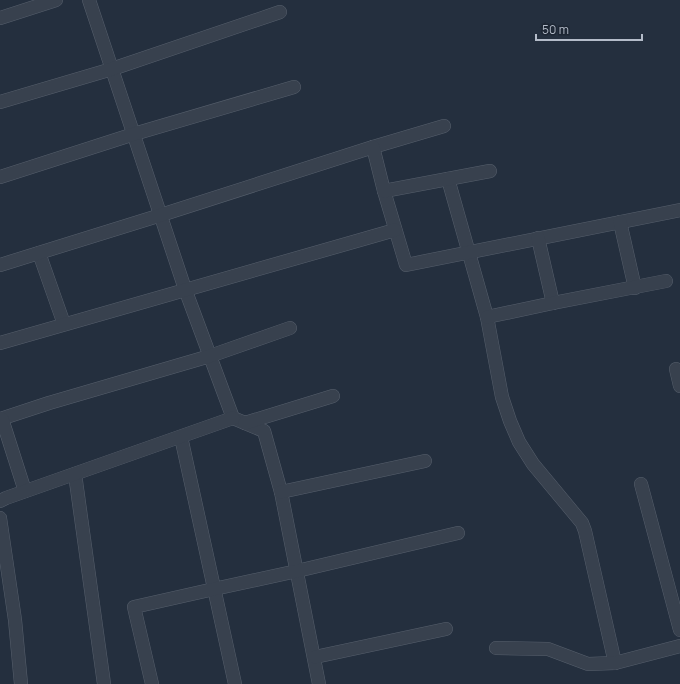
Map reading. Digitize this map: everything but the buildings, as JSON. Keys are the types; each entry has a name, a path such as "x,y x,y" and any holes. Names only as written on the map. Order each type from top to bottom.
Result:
{"street":[{"path":"0,18 56,0"},
{"path":"89,0 185,289 210,356 239,421 264,431 281,492 320,684"},
{"path":"0,102 112,69 280,12"},
{"path":"0,177 134,134 294,87"},
{"path":"0,265 444,126"},
{"path":"373,147 384,191 406,265 680,210"},
{"path":"384,191 490,171"},
{"path":"448,179 487,317 502,397 510,421 533,464 582,523 615,663"},
{"path":"620,222 634,288"},
{"path":"0,343 395,230"},
{"path":"538,238 553,303"},
{"path":"39,253 64,324"},
{"path":"487,317 666,282"},
{"path":"25,491 1,419 56,401 210,356 290,328"},
{"path":"676,369 680,386"},
{"path":"0,501 181,437 333,396"},
{"path":"181,437 235,684"},
{"path":"281,492 425,461"},
{"path":"75,474 104,684"},
{"path":"641,484 680,630"},
{"path":"0,518 15,620 21,684"},
{"path":"152,684 134,607 458,533"},
{"path":"315,657 446,629"},
{"path":"496,648 548,649 588,664 615,663 680,646"}]}
